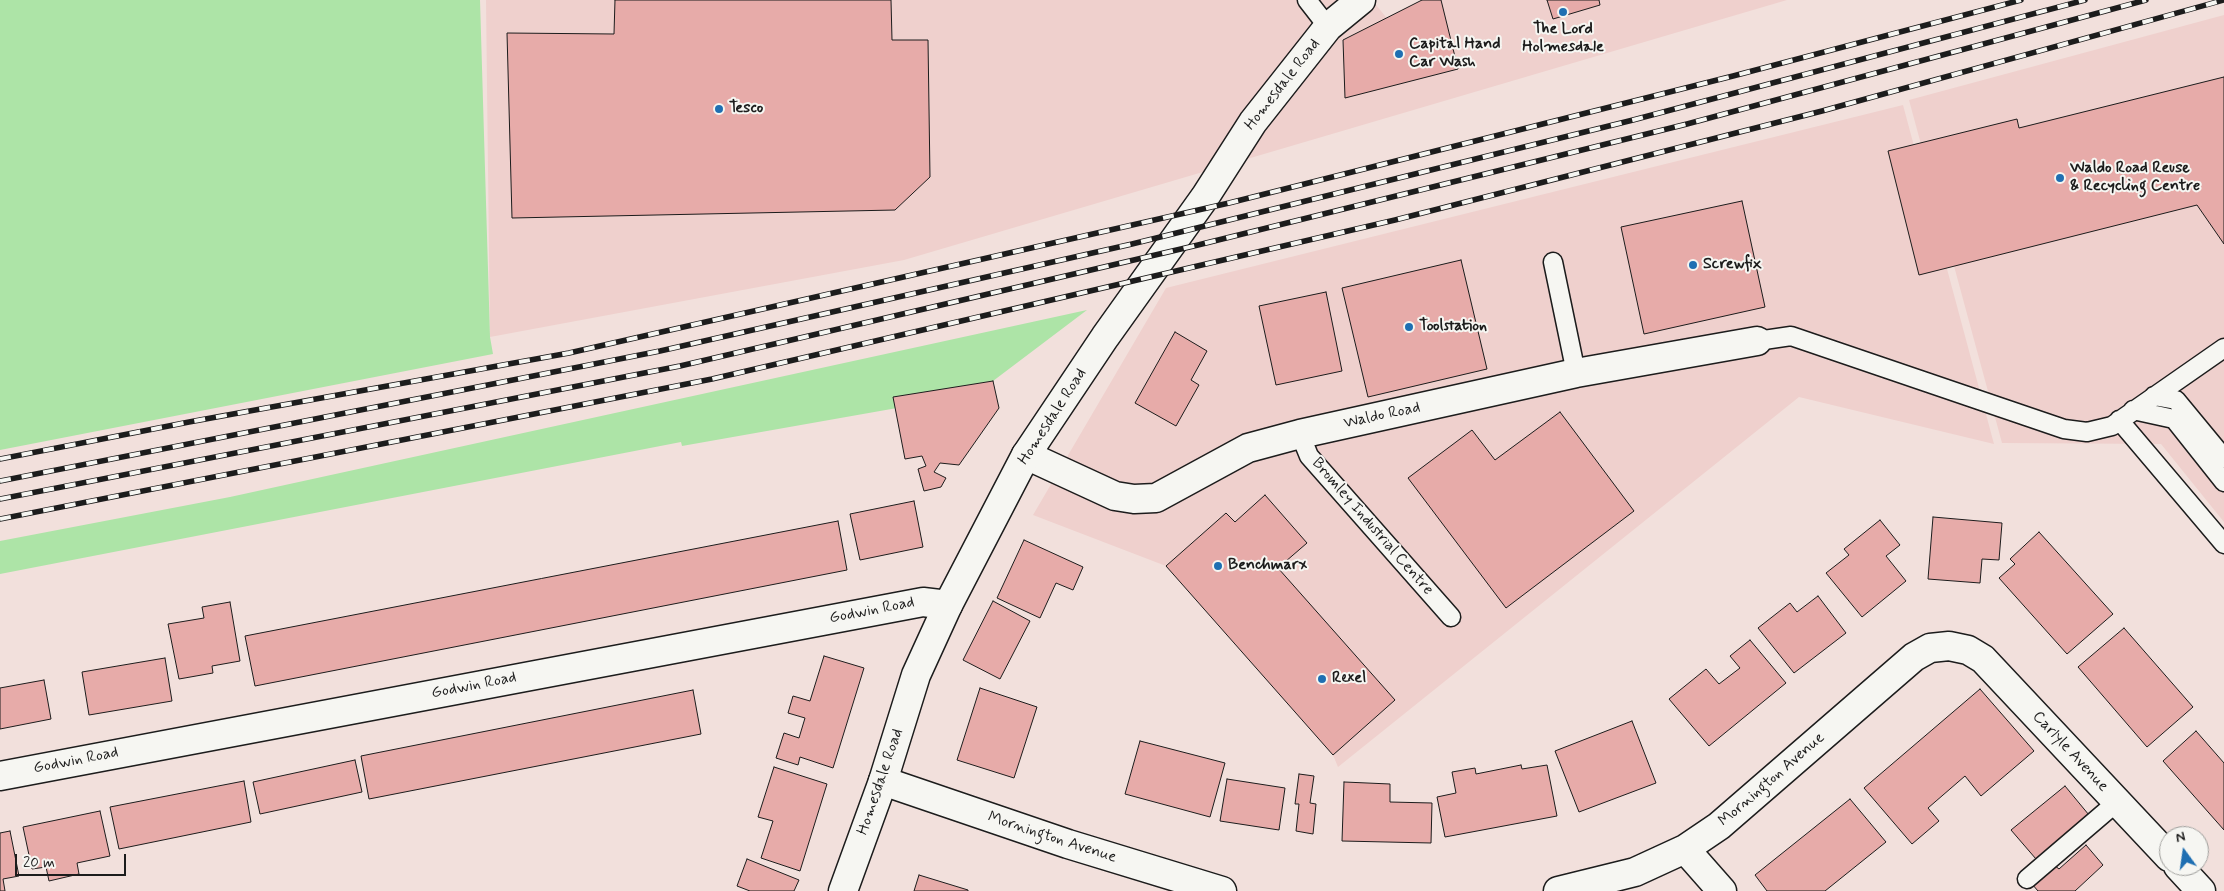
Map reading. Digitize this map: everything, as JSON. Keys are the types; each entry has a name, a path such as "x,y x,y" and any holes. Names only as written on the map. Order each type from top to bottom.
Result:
{"street":[{"name":"Homesdale Road","path":"843,891 883,780 916,675 948,605 1026,455 1105,337 1205,197 1253,122 1328,27 1361,0"},
{"name":"Waldo Road","path":"1026,455 1115,496 1134,500 1156,498 1248,448 1300,434 1576,373 1757,341"},
{"name":"Godwin Road","path":"0,776 923,602 948,605"},
{"name":"Mornington Avenue","path":"1558,891 1635,872 1685,849 1718,826 1914,657 1930,648 1949,646 1968,650"},
{"name":"Carlyle Avenue","path":"1968,650 1983,659 2159,846"},
{"name":"Mornington Avenue","path":"883,780 1068,844 1222,891"},
{"path":"1685,849 1722,891"},
{"path":"2187,876 2201,891"}],"lane":[{"path":"1307,0 1328,27"},
{"path":"1552,262 1576,373"},
{"path":"1757,341 1791,336 2064,429 2087,432 2112,426 2224,348"},
{"path":"2154,396 2176,400 2224,458"},
{"path":"2126,415 2174,419 2224,482"},
{"path":"2126,415 2224,544"},
{"name":"Bromley Industrial Centre","path":"1300,434 1309,456 1451,617"},
{"path":"2026,879 2117,802"}],"shaded area":[{"path":"486,0 1372,0 1394,27 1424,0 1787,0 904,260 490,337"},
{"path":"2224,15 2224,522 2161,444 2002,443 1909,100"},
{"path":"1903,105 1994,444 1799,397 1338,767 1333,755 1166,566 1033,515 1166,288"}],"green space":[{"path":"0,0 480,0 490,337 493,354 0,450"},
{"path":"1087,310 993,381 894,397 897,408 682,446 681,442 0,574 0,541 230,497"}],"building":[{"name":"Tesco","path":"615,0 891,0 892,40 928,40 930,177 895,210 512,218 507,33 614,34"},
{"name":"Capital Hand Car Wash","path":"1422,0 1441,0 1458,69 1345,98 1343,40"},
{"name":"The Lord Holmesdale","path":"1547,0 1599,0 1600,5 1553,19"},
{"name":"Waldo Road Reuse & Recycling Centre","path":"2224,77 2224,244 2197,205 1919,275 1888,151 2017,119 2019,128"},
{"path":"1742,201 1765,307 1644,334 1621,227"},
{"path":"1461,260 1487,369 1368,397 1342,288"},
{"path":"1326,292 1342,371 1276,385 1259,306"},
{"path":"1175,332 1207,351 1191,380 1199,385 1176,426 1135,403"},
{"path":"993,381 999,408 959,465 940,463 934,472 946,478 941,487 924,491 918,469 926,466 922,456 905,459 893,397"},
{"path":"1560,412 1634,511 1506,608 1408,478 1472,430 1495,460"},
{"path":"1265,495 1307,543 1278,568 1395,700 1333,755 1166,566 1226,513 1235,522"},
{"path":"914,501 923,547 860,560 850,514"},
{"path":"1933,517 2002,523 1999,560 1982,559 1980,583 1928,579"},
{"path":"1880,520 1900,545 1886,556 1906,581 1862,617 1826,573 1849,555 1844,549"},
{"path":"838,521 847,570 255,686 245,636"},
{"path":"2039,532 2113,614 2067,654 1999,578 2015,564 2010,559"},
{"path":"1024,540 1083,567 1073,590 1056,583 1040,618 997,598"},
{"path":"1818,596 1846,633 1794,673 1758,628 1790,603 1797,612"},
{"path":"993,601 1030,621 1000,679 963,660"},
{"path":"230,602 240,661 212,666 213,673 179,679 168,624 204,618 202,607"},
{"path":"2124,628 2193,707 2147,747 2078,667"},
{"path":"1750,640 1786,683 1709,746 1669,699 1706,669 1719,684 1740,668 1730,656"},
{"path":"824,656 864,668 833,768 800,757 798,765 776,758 784,733 799,738 805,718 788,713 793,696 810,701"},
{"path":"165,658 172,701 89,715 82,672"},
{"path":"44,680 51,719 0,729 0,688"},
{"path":"980,688 1037,707 1014,778 957,760"},
{"path":"1980,689 2034,751 1981,796 1965,776 1928,808 1939,821 1912,844 1864,788"},
{"path":"693,690 701,734 369,799 361,756"},
{"path":"1632,721 1656,783 1579,812 1555,751"},
{"path":"2196,731 2224,763 2224,830 2163,761"},
{"path":"1140,741 1225,763 1210,817 1125,794"},
{"path":"355,760 362,792 260,814 253,782"},
{"path":"1521,765 1522,769 1547,765 1557,816 1445,837 1437,797 1456,793 1452,772 1475,768 1476,774"},
{"path":"774,767 827,784 800,871 761,858 773,821 758,817"},
{"path":"1299,774 1314,776 1310,803 1316,804 1313,834 1296,831 1299,804 1295,804"},
{"path":"1227,779 1285,788 1279,830 1220,821"},
{"path":"244,781 251,822 119,849 110,807"},
{"path":"1344,782 1390,784 1390,802 1432,803 1431,843 1342,841"},
{"path":"2065,786 2089,815 2036,859 2011,830"},
{"path":"1850,799 1886,842 1825,891 1767,891 1755,875"},
{"path":"100,811 110,856 77,863 79,874 49,881 46,867 32,869 23,827"},
{"path":"10,831 19,876 3,879 5,891 0,891 0,833"},
{"path":"2086,845 2103,865 2075,891 2038,891 2032,884 2054,865 2059,869"},
{"path":"747,859 799,880 794,891 750,891 737,886"},
{"path":"919,875 968,890 968,891 914,891"}],"railway":[{"path":"0,459 189,422 569,353 1229,203 1733,76 2021,0"},
{"path":"0,481 660,351 1132,244 1633,120 2085,0"},
{"path":"0,499 680,366 1198,245 1687,124 2146,0"},
{"path":"0,519 712,379 1395,220 1822,111 2224,0"}],"place":[{"name":"The Lord Holmesdale","path":"1563,12"},
{"name":"Capital Hand Car Wash","path":"1399,54"},
{"name":"Tesco","path":"719,109"},
{"name":"Waldo Road Reuse & Recycling Centre","path":"2060,178"},
{"name":"Screwfix","path":"1693,265"},
{"name":"Toolstation","path":"1409,327"},
{"name":"Benchmarx","path":"1218,566"},
{"name":"Rexel","path":"1322,679"}]}
